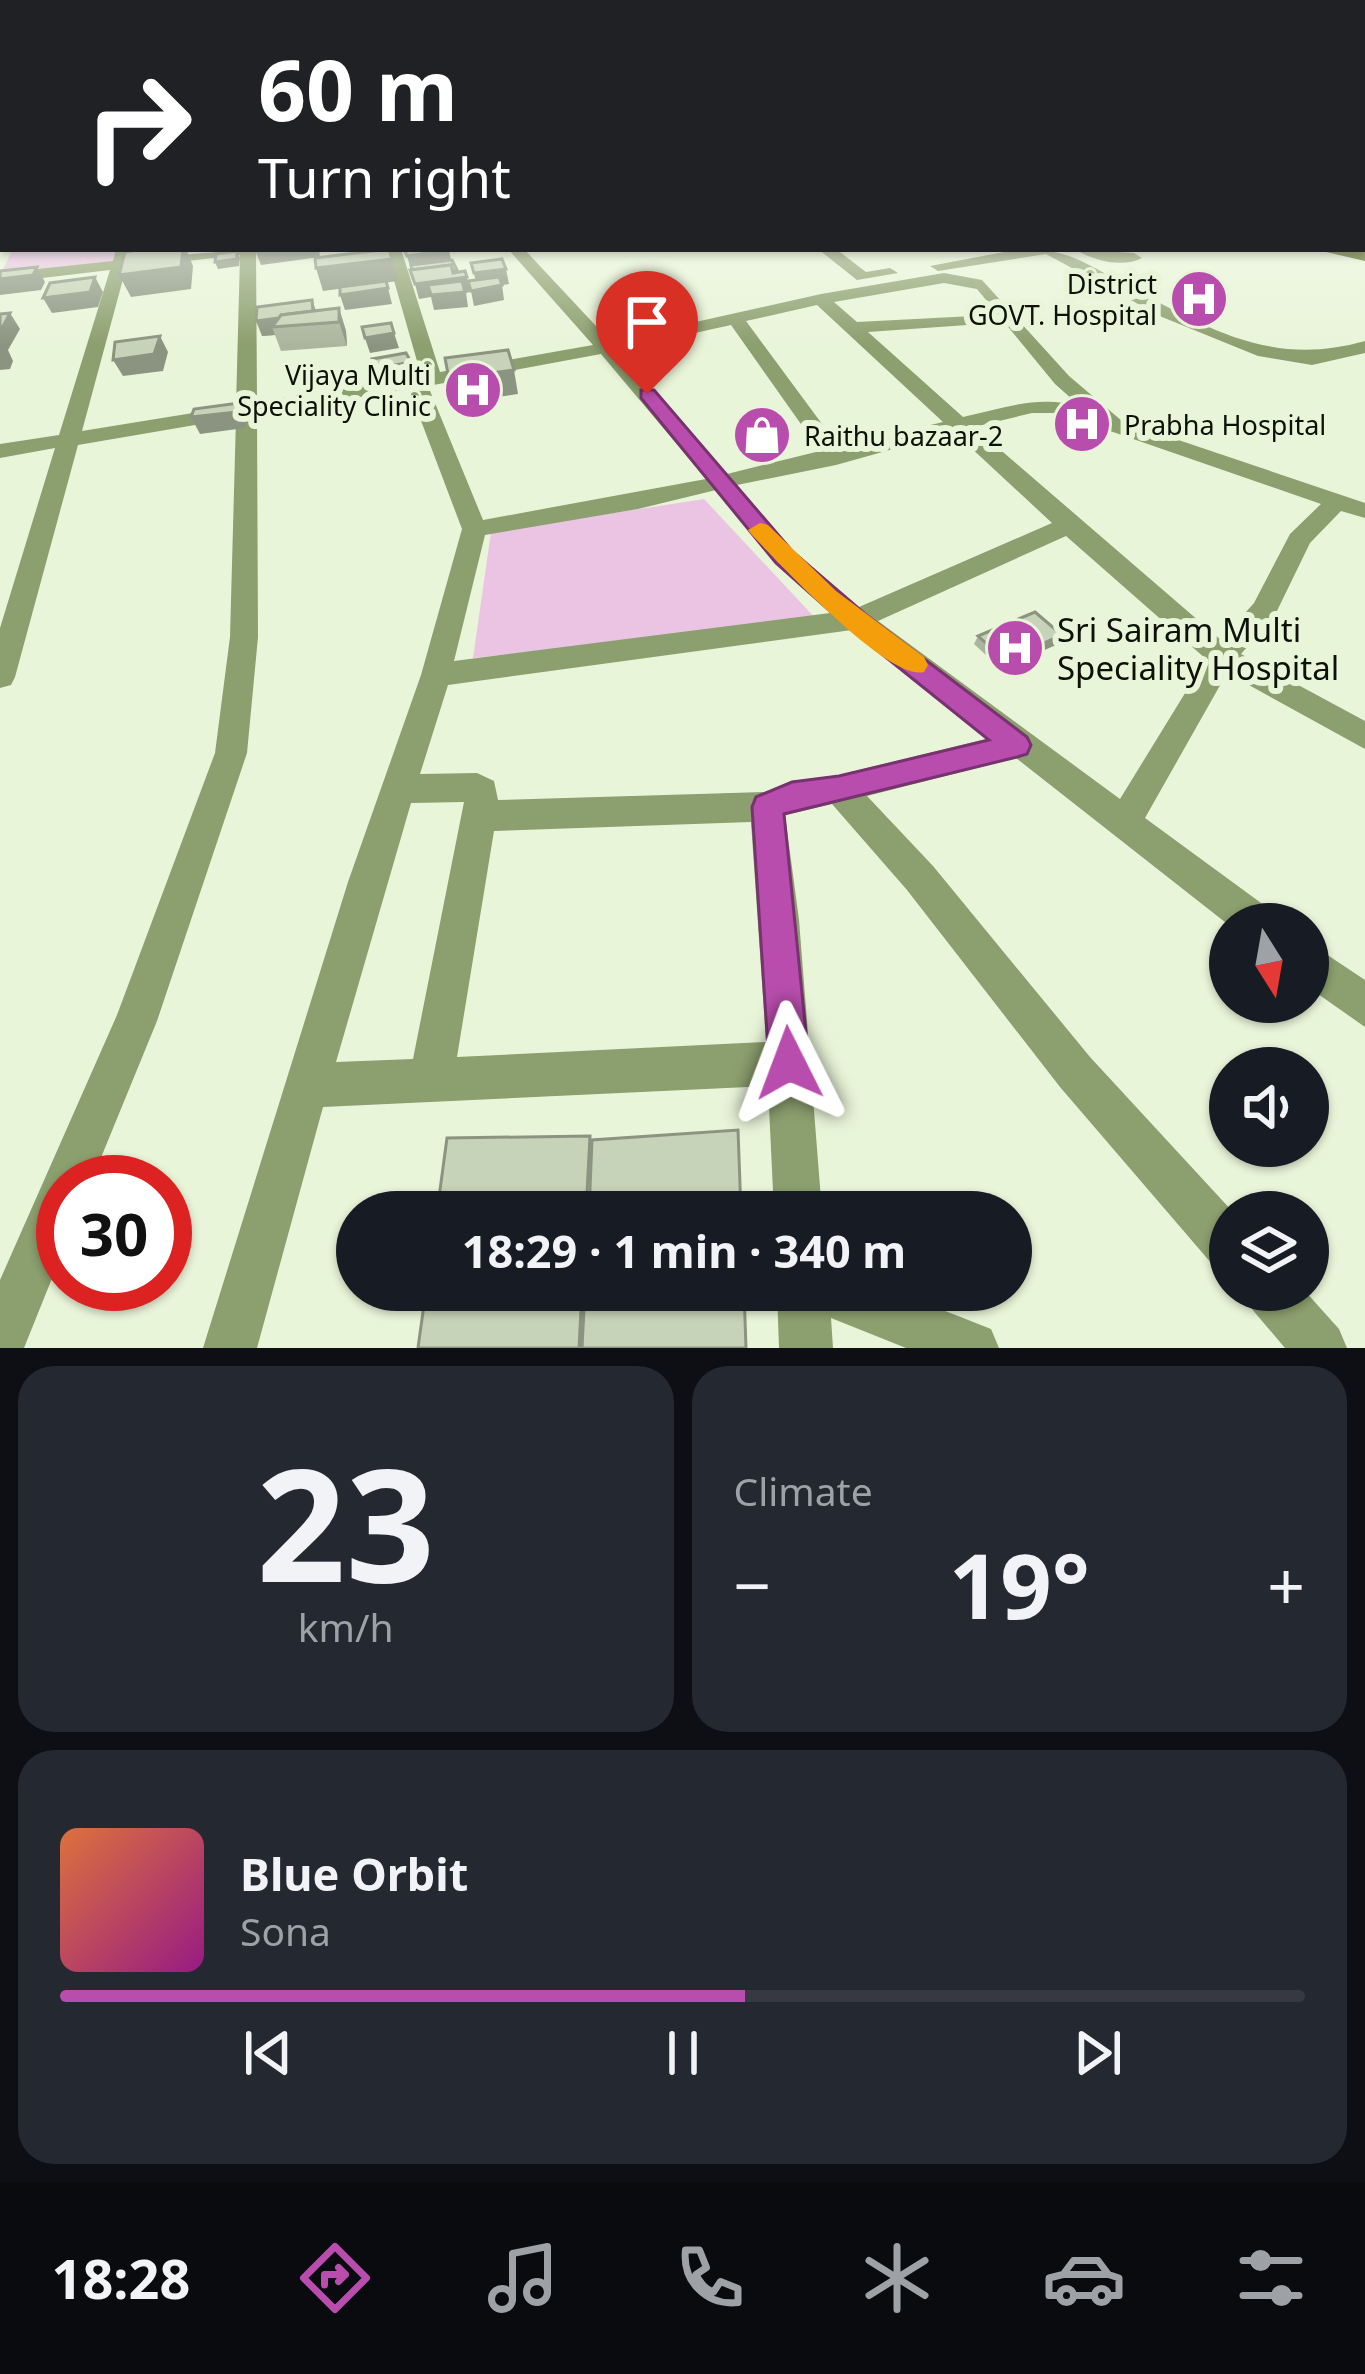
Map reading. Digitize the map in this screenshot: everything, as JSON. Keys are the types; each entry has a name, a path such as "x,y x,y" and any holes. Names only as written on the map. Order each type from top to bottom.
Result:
{"street":[{"path":"17,260 171,252"},
{"path":"79,1155 136,1021 232,753 244,637 248,252"},
{"path":"230,1348 306,1086 436,675 474,530 423,377 393,252"},
{"path":"830,252 863,277 1029,252"},
{"path":"1055,252 1150,302 1264,351 1321,359 1365,346"},
{"path":"1091,252 1101,256 1146,254"},
{"path":"0,278 119,254"},
{"path":"0,676 71,438 119,254"},
{"path":"520,255 784,557 856,620 1017,745 1230,903"},
{"path":"0,451 604,348 821,299 944,278 982,285 1062,380 1115,427"},
{"path":"821,299 1222,657 1365,736"},
{"path":"854,328 967,320"},
{"path":"737,321 836,458"},
{"path":"474,530 720,484 836,458 958,422 1060,406 1365,512"},
{"path":"1124,823 1222,657 1265,608 1299,540 1336,502"},
{"path":"436,675 856,620 1069,525"},
{"path":"479,815 767,807 792,795 839,789 1017,745"},
{"path":"398,789 477,787 482,791 431,1080"},
{"path":"839,789 920,878 1076,1072 1209,1222"},
{"path":"767,807 797,1191"},
{"path":"1329,978 1365,1006"},
{"path":"306,1086 789,1063"},
{"path":"0,1340 36,1255"},
{"path":"804,1311 806,1348"},
{"path":"879,1311 972,1348"},
{"path":"1287,1311 1320,1348"}],"shaded area":[{"path":"12,252 195,252 0,275"},
{"path":"704,499 817,620 473,658 491,532"}],"building":[{"path":"125,252 183,252 181,267 119,275"},
{"path":"237,252 237,259 215,262 216,254"},
{"path":"390,252 392,259 316,268 315,258"},
{"path":"502,259 506,269 474,273 471,263"},
{"path":"452,260 457,270 451,265 412,270 411,265"},
{"path":"451,265 453,273 465,271 467,277 415,284 410,270"},
{"path":"37,267 33,275 0,279 0,271"},
{"path":"95,277 90,292 43,298 50,283"},
{"path":"499,277 502,285 471,291 468,281"},
{"path":"386,281 388,288 340,295 340,287"},
{"path":"462,281 465,292 431,295 428,285"},
{"path":"621,294 630,303 614,306 605,298"},
{"path":"312,300 313,311 256,321 257,307"},
{"path":"634,307 644,316 628,319 619,311"},
{"path":"339,308 339,322 272,327 281,315"},
{"path":"656,313 664,320 633,326 626,319"},
{"path":"391,323 394,333 365,338 362,327"},
{"path":"160,336 154,354 113,360 115,342"},
{"path":"508,350 514,370 449,379 445,358"},
{"path":"406,353 411,362 375,369 372,359"},
{"path":"239,403 237,412 191,417 194,409"},
{"path":"1035,612 1062,635 1005,660 978,636"},
{"path":"738,1130 740,1191 590,1191 592,1140"},
{"path":"590,1136 587,1191 440,1191 447,1138"},
{"path":"423,1311 581,1311 579,1348 418,1348"},
{"path":"584,1311 745,1311 746,1348 582,1348"}],"slow traffic":[{"path":"760,530 827,597 914,665"}],"place":[{"name":"District GOVT. Hospital","path":"1199,299"},
{"name":"Vijaya Multi Speciality Clinic","path":"473,390"},
{"name":"Prabha Hospital","path":"1082,424"},
{"name":"Raithu bazaar-2","path":"762,435"},
{"name":"Sri Sairam Multi Speciality Hospital","path":"1015,648"}],"route":[{"path":"647,394 784,557 827,597 1017,745 839,789 792,795 767,807 789,1063"}]}
